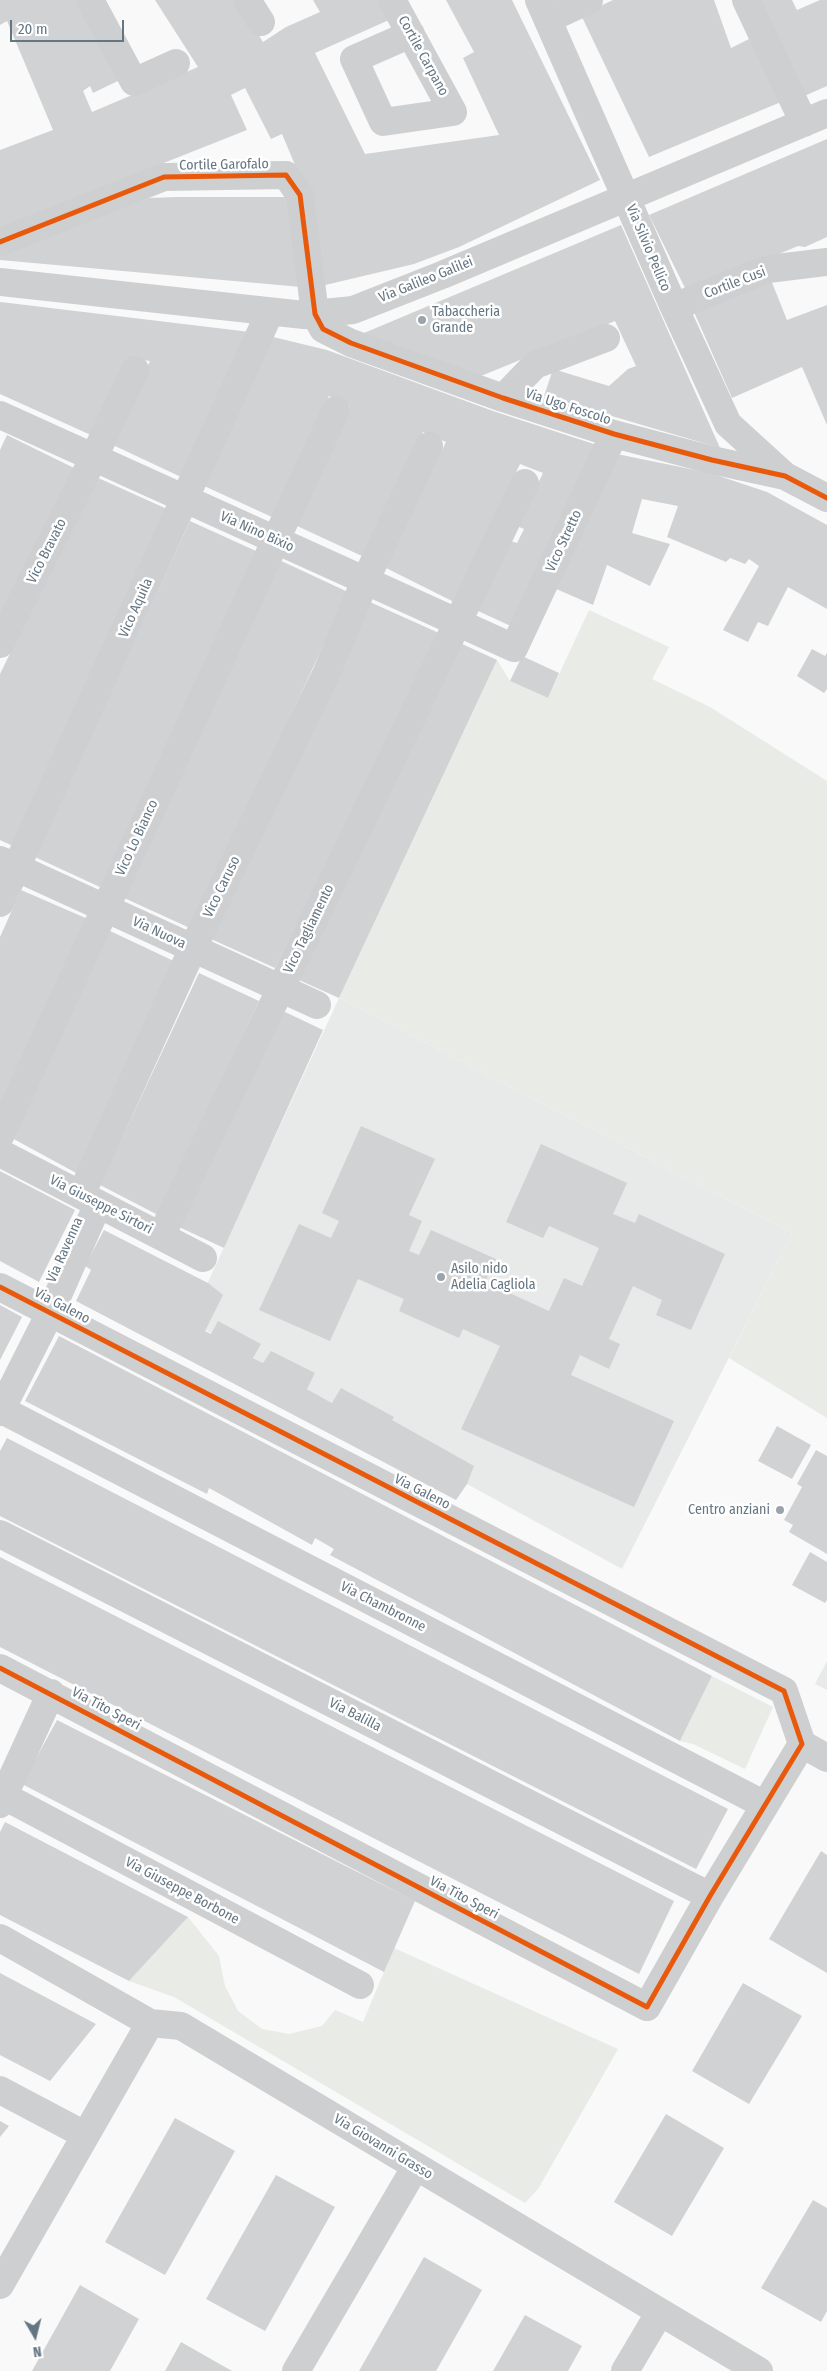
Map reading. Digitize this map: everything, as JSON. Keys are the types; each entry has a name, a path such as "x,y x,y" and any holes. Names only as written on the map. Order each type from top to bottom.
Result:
{"street":[{"path":"90,0 134,82 176,63"},
{"name":"Cortile Carpano","path":"392,0 411,34 453,112 383,122 354,59 411,34"},
{"path":"544,9 589,0"},
{"path":"746,0 816,118"},
{"name":"Via Silvio Pellico","path":"544,9 674,308 728,424 785,476"},
{"name":"Via Galileo Galilei","path":"0,282 270,312 315,314 353,310 442,275 626,196 816,118"},
{"name":"Cortile Garofalo","path":"0,242 164,177 286,175 300,195 315,314"},
{"name":"Cortile Cusi","path":"674,308 768,269 827,262"},
{"name":"Vico Aquila","path":"0,903 8,864 132,617 270,312"},
{"name":"Via Ugo Foscolo","path":"315,314 323,329 352,343 503,398 614,434 712,460 785,476 827,498"},
{"path":"503,398 535,365 606,338"},
{"name":"Vico Bravato","path":"0,644 94,458 135,370"},
{"name":"Vico Lo Bianco","path":"0,1136 336,410"},
{"name":"Via Nino Bixio","path":"1,417 514,648"},
{"name":"Vico Stretto","path":"514,648 614,434"},
{"name":"Vico Caruso","path":"89,1199 193,948 327,672 365,581 429,446"},
{"name":"Vico Tagliamento","path":"161,1236 526,483"},
{"name":"Via Nuova","path":"8,864 317,1005"},
{"name":"Via Giuseppe Sirtori","path":"0,1153 203,1258"},
{"name":"Via Ravenna","path":"0,1410 50,1313 89,1199"},
{"name":"Via Galeno","path":"0,1287 784,1691 802,1744"},
{"name":"Via Chambronne","path":"0,1410 765,1805"},
{"name":"Via Balilla","path":"0,1534 710,1896"},
{"name":"Via Tito Speri","path":"0,1668 51,1693 647,2007 710,1896 802,1744"},
{"path":"2,1800 51,1693"},
{"path":"802,1744 827,1758"},
{"name":"Via Giuseppe Borbone","path":"2,1800 360,1985"},
{"name":"Via Giovanni Grasso","path":"0,1938 150,2022 180,2026 759,2371"},
{"path":"0,2285 150,2022"},
{"path":"0,2090 85,2135"},
{"path":"296,2371 416,2166"},
{"path":"625,2371 660,2312"}],"shaded area":[{"path":"589,610 669,647 652,679 710,707 827,781 827,1418 729,1358 792,1233 339,998 497,660 510,681 548,698"},
{"path":"339,998 792,1233 622,1569 467,1484 190,1321"},
{"path":"827,1661 827,1690 815,1684"},
{"path":"712,1676 773,1707 745,1769 693,1744 680,1741"},
{"path":"188,1917 219,1956 225,1986 238,2011 262,2029 289,2034 322,2026 335,2010 363,2022 394,1948 618,2049 538,2189 525,2203 174,1997 129,1981"}],"building":[{"path":"0,0 79,0 122,79 93,93 90,86 83,91 92,112 198,67 155,0 237,0 263,42 286,27 320,12 313,0 379,0 389,20 315,53 365,154 499,135 463,58 474,52 446,0 512,0 600,180 459,247 414,264 321,286 306,191 282,134 271,139 245,88 231,95 247,130 146,170 0,234 0,150 53,130 7,21 0,25"},
{"path":"613,0 714,0 731,48 753,37 781,102 649,157 581,15"},
{"path":"757,0 792,0 797,10 820,0 827,0 827,86 802,97"},
{"path":"827,139 827,237 805,247 798,246 707,284 685,288 649,215"},
{"path":"291,197 301,287 0,260 0,251 149,198"},
{"path":"621,225 720,448 544,396 553,369 609,386 628,369 636,366 615,321 481,376 364,333"},
{"path":"771,280 787,320 827,305 827,425 802,367 732,398 694,312"},
{"path":"0,302 250,332 181,477 113,445 150,361 129,358 93,436 0,394"},
{"path":"269,336 327,350 493,411 603,447 515,628 476,610 510,541 517,543 524,529 517,526 543,473 520,464 454,602 386,568 446,442 423,432 364,557 295,525 350,406 329,396 272,517 202,485"},
{"path":"7,435 76,469 0,622 0,450"},
{"path":"612,453 710,473 767,492 827,525 827,609 788,587 768,626 758,622 748,642 723,630 759,566 749,559 745,564 730,558 726,562 667,537 678,506 642,499 632,533 670,544 650,586 607,565 593,605 554,588"},
{"path":"96,477 167,509 13,846 0,840 0,674"},
{"path":"190,521 256,551 102,888 35,857"},
{"path":"277,559 348,592 192,929 122,897"},
{"path":"370,602 441,634 275,968 211,939"},
{"path":"460,643 497,660 339,998 299,980"},
{"path":"812,649 825,656 827,653 827,689 824,693 797,676"},
{"path":"522,656 559,673 548,698 510,681"},
{"path":"21,890 88,919 0,1109 0,937"},
{"path":"108,930 178,963 78,1174 10,1137"},
{"path":"199,973 259,1001 158,1215 100,1185"},
{"path":"283,1011 323,1030 224,1248 179,1227"},
{"path":"361,1126 435,1159 409,1215 422,1221 409,1251 419,1255 431,1230 496,1259 485,1282 549,1311 564,1278 582,1286 599,1248 549,1226 543,1238 506,1222 541,1144 627,1183 613,1214 635,1223 639,1214 725,1254 691,1330 656,1315 662,1300 633,1286 609,1339 620,1344 609,1369 580,1355 571,1375 674,1421 634,1507 461,1429 500,1346 463,1329 459,1338 399,1311 404,1299 358,1279 330,1341 259,1310 299,1224 331,1238 339,1221 322,1213"},
{"path":"0,1171 75,1210 39,1282 0,1261"},
{"path":"104,1230 208,1283 223,1295 205,1331 211,1334 218,1321 261,1344 253,1358 263,1363 271,1351 315,1373 307,1389 332,1403 341,1388 394,1417 392,1420 474,1466 467,1484 456,1500 76,1301 91,1270 85,1266"},
{"path":"0,1305 22,1317 0,1360"},
{"path":"59,1336 712,1676 680,1741 330,1555 334,1549 315,1538 312,1545 209,1488 207,1494 25,1401"},
{"path":"777,1426 811,1445 792,1479 758,1461"},
{"path":"7,1438 728,1809 696,1869 0,1516 0,1451"},
{"path":"816,1450 827,1456 827,1554 789,1532 793,1525 784,1520 802,1487 797,1484"},
{"path":"810,1552 827,1562 827,1600 825,1603 792,1585"},
{"path":"0,1557 674,1901 639,1974 0,1647"},
{"path":"57,1720 415,1901 384,1972 22,1784"},
{"path":"5,1822 188,1917 129,1981 0,1915 0,1832"},
{"path":"821,1851 827,1855 827,1973 769,1939"},
{"path":"0,1973 96,2024 50,2081 0,2055"},
{"path":"743,1983 802,2016 749,2104 692,2071"},
{"path":"666,2114 724,2148 672,2236 614,2202"},
{"path":"175,2118 235,2151 165,2275 105,2242"},
{"path":"0,2121 9,2126 0,2137"},
{"path":"276,2175 335,2207 265,2331 206,2299"},
{"path":"813,2200 827,2208 827,2311 821,2322 761,2288"},
{"path":"424,2257 482,2290 436,2371 359,2371"},
{"path":"80,2285 139,2319 110,2371 32,2371"},
{"path":"525,2315 582,2346 568,2371 493,2371"},
{"path":"181,2342 232,2371 165,2371"}],"cycle path":[{"path":"0,242 164,177 286,175 300,195 315,314 323,329 351,343 503,398 614,434 712,460 785,476 827,498"},
{"path":"0,1287 784,1691 802,1744 710,1896 647,2007 0,1668"}],"place":[{"name":"Tabaccheria Grande","path":"422,320"},
{"name":"Asilo nido Adelia Cagliola","path":"441,1277"},
{"name":"Centro anziani","path":"780,1510"}]}
